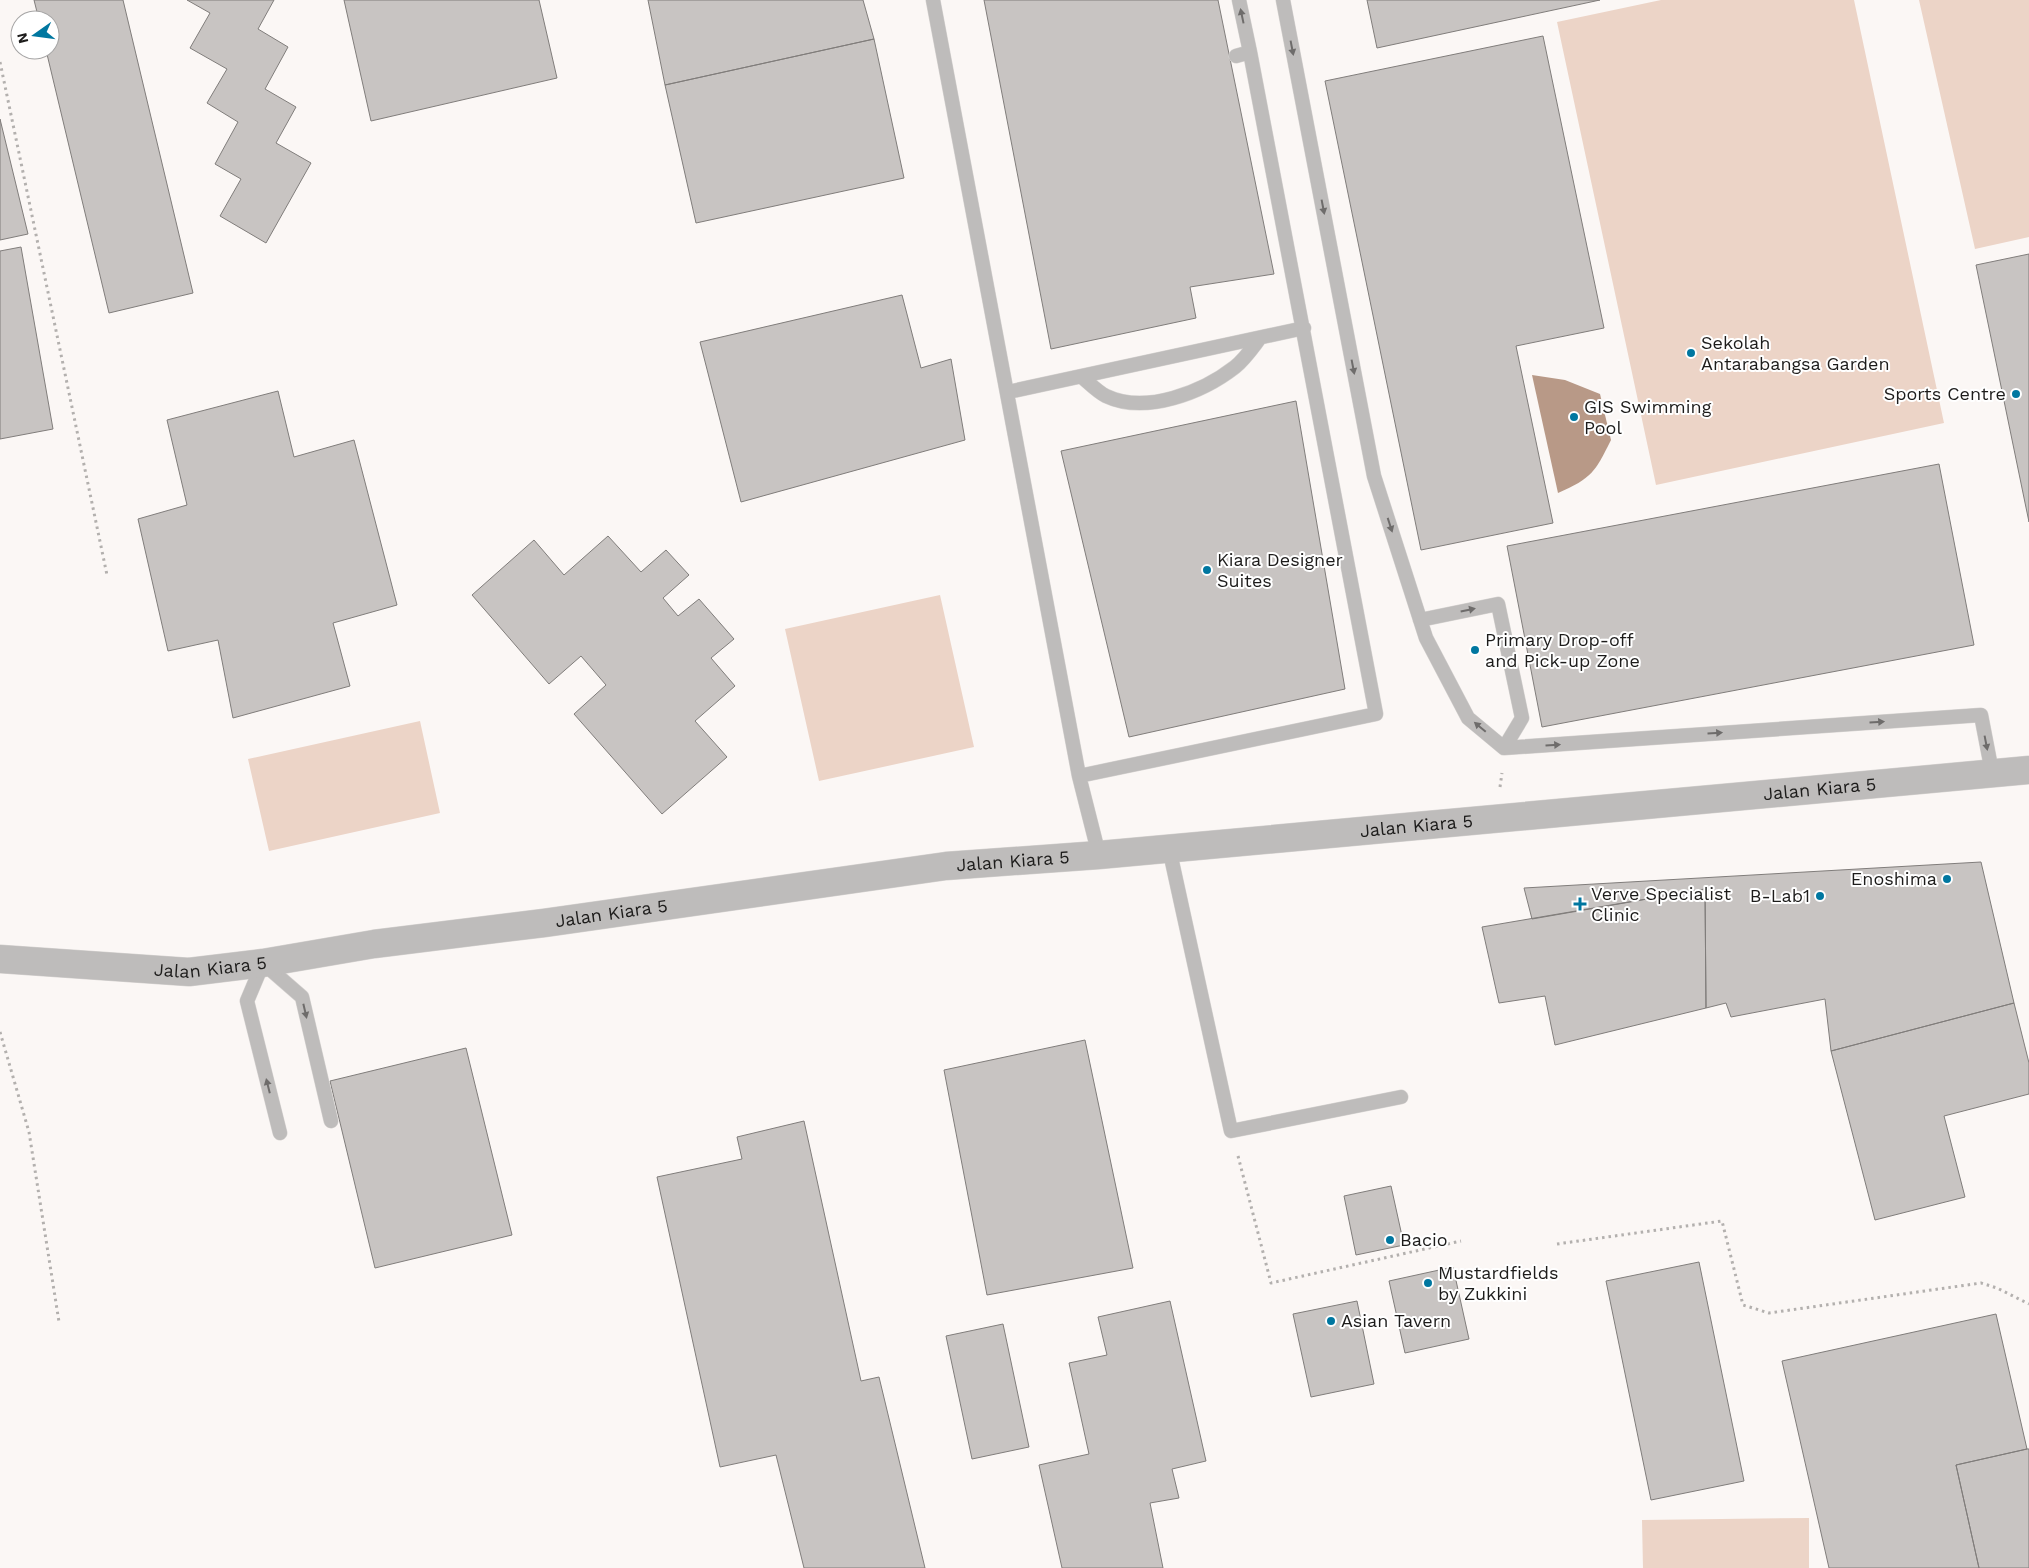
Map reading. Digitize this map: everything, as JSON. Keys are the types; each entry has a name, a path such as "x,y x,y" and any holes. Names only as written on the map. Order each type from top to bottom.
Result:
{"street":[{"name":"Jalan Kiara 5","path":"0,959 189,972 263,963 374,944 544,923 946,866 1099,855 2029,770"}],"lane":[{"path":"933,0 1079,776 1099,855"},
{"path":"1079,776 1376,714 1304,328 1239,0"},
{"path":"1283,0 1374,476 1426,638 1468,718 1504,748 1980,715 1992,772"},
{"path":"1236,56 1250,52"},
{"path":"1008,392 1304,328"},
{"path":"1082,377 1106,396 1135,404 1169,399 1205,386 1236,366 1260,338"},
{"path":"1420,620 1498,604 1522,718 1504,748"},
{"path":"1169,848 1231,1131 1401,1097"},
{"path":"280,1133 247,1001 263,963 302,997 331,1122"}],"path":[{"path":"0,62 107,575"},
{"path":"1500,787 1502,767"},
{"path":"0,1032 29,1132 59,1322"},
{"path":"1231,1131 1271,1283 1461,1241"},
{"path":"1557,1244 1722,1221 1743,1305 1769,1313 1981,1283 1997,1288 2029,1304"}],"shaded area":[{"path":"1661,0 1854,0 1944,423 1656,485 1557,22"},
{"path":"1919,0 2029,0 2029,237 1975,249"},
{"name":"GIS Swimming Pool","path":"1532,375 1565,380 1600,394 1611,440 1601,460 1591,473 1578,483 1558,493"},
{"path":"940,595 974,747 819,781 785,629"},
{"path":"420,721 440,813 269,851 248,759"},
{"path":"1809,1518 1809,1568 1643,1568 1642,1520"}],"building":[{"path":"34,0 123,0 193,293 109,313 48,60 60,60 60,10 36,10"},
{"path":"187,0 274,0 258,29 288,47 265,89 296,107 276,143 311,163 266,243 220,216 241,179 215,164 238,122 207,103 227,69 190,48 210,13"},
{"path":"344,0 539,0 557,78 371,121"},
{"path":"648,0 863,0 874,39 665,85"},
{"path":"984,0 1218,0 1274,274 1190,287 1196,318 1051,349"},
{"path":"1367,0 1600,0 1377,48"},
{"path":"1543,36 1604,328 1516,346 1553,523 1421,550 1325,81"},
{"path":"874,39 904,178 696,223 665,85"},
{"path":"0,119 28,234 0,240"},
{"path":"21,247 53,429 0,439 0,251"},
{"name":"Sports Centre","path":"2029,254 2029,522 1976,265"},
{"path":"902,295 921,368 951,359 965,440 741,502 700,342"},
{"path":"278,391 294,457 354,440 397,605 333,623 350,686 233,718 218,640 168,651 138,519 187,505 167,420"},
{"name":"Kiara Designer Suites","path":"1296,401 1345,689 1129,737 1061,451"},
{"path":"1939,464 1974,645 1542,727 1507,546"},
{"path":"608,536 641,572 666,550 689,575 663,598 678,616 699,599 734,639 711,658 735,686 695,721 727,757 662,814 574,714 606,685 581,656 549,684 472,595 534,540 564,575"},
{"path":"1981,862 2014,1003 1831,1051 1825,999 1731,1017 1726,1003 1706,1008 1705,889 1532,919 1524,888"},
{"path":"1705,889 1706,1008 1555,1045 1545,996 1499,1003 1482,927"},
{"path":"2014,1003 2029,1063 2029,1094 1944,1116 1965,1197 1875,1220 1831,1051"},
{"path":"1085,1040 1133,1268 987,1295 944,1070"},
{"path":"466,1048 512,1235 375,1268 330,1081"},
{"path":"804,1121 861,1381 879,1377 925,1568 804,1568 776,1455 720,1467 657,1177 742,1159 737,1137"},
{"path":"1391,1186 1404,1245 1356,1255 1344,1196"},
{"path":"1699,1262 1744,1481 1651,1500 1606,1281"},
{"path":"1453,1267 1469,1339 1405,1353 1389,1281"},
{"path":"1170,1301 1206,1461 1172,1469 1179,1498 1150,1503 1163,1568 1062,1568 1039,1465 1089,1454 1069,1363 1107,1355 1098,1317"},
{"path":"1357,1301 1374,1384 1311,1397 1293,1314"},
{"path":"1996,1314 2027,1449 1956,1465 1979,1568 1829,1568 1782,1361"},
{"path":"1003,1324 1029,1447 972,1459 946,1336"},
{"path":"2029,1449 2029,1568 1979,1568 1956,1465"}],"place":[{"name":"Sekolah Antarabangsa Garden","path":"1691,353"},
{"name":"Sports Centre","path":"2016,394"},
{"name":"GIS Swimming Pool","path":"1574,417"},
{"name":"Kiara Designer Suites","path":"1207,570"},
{"name":"Primary Drop-off and Pick-up Zone","path":"1475,650"},
{"name":"Enoshima","path":"1947,879"},
{"name":"B-Lab1","path":"1820,896"},
{"name":"Verve Specialist Clinic","path":"1580,904"},
{"name":"Bacio","path":"1390,1240"},
{"name":"Mustardfields by Zukkini","path":"1428,1283"},
{"name":"Asian Tavern","path":"1331,1321"}]}
